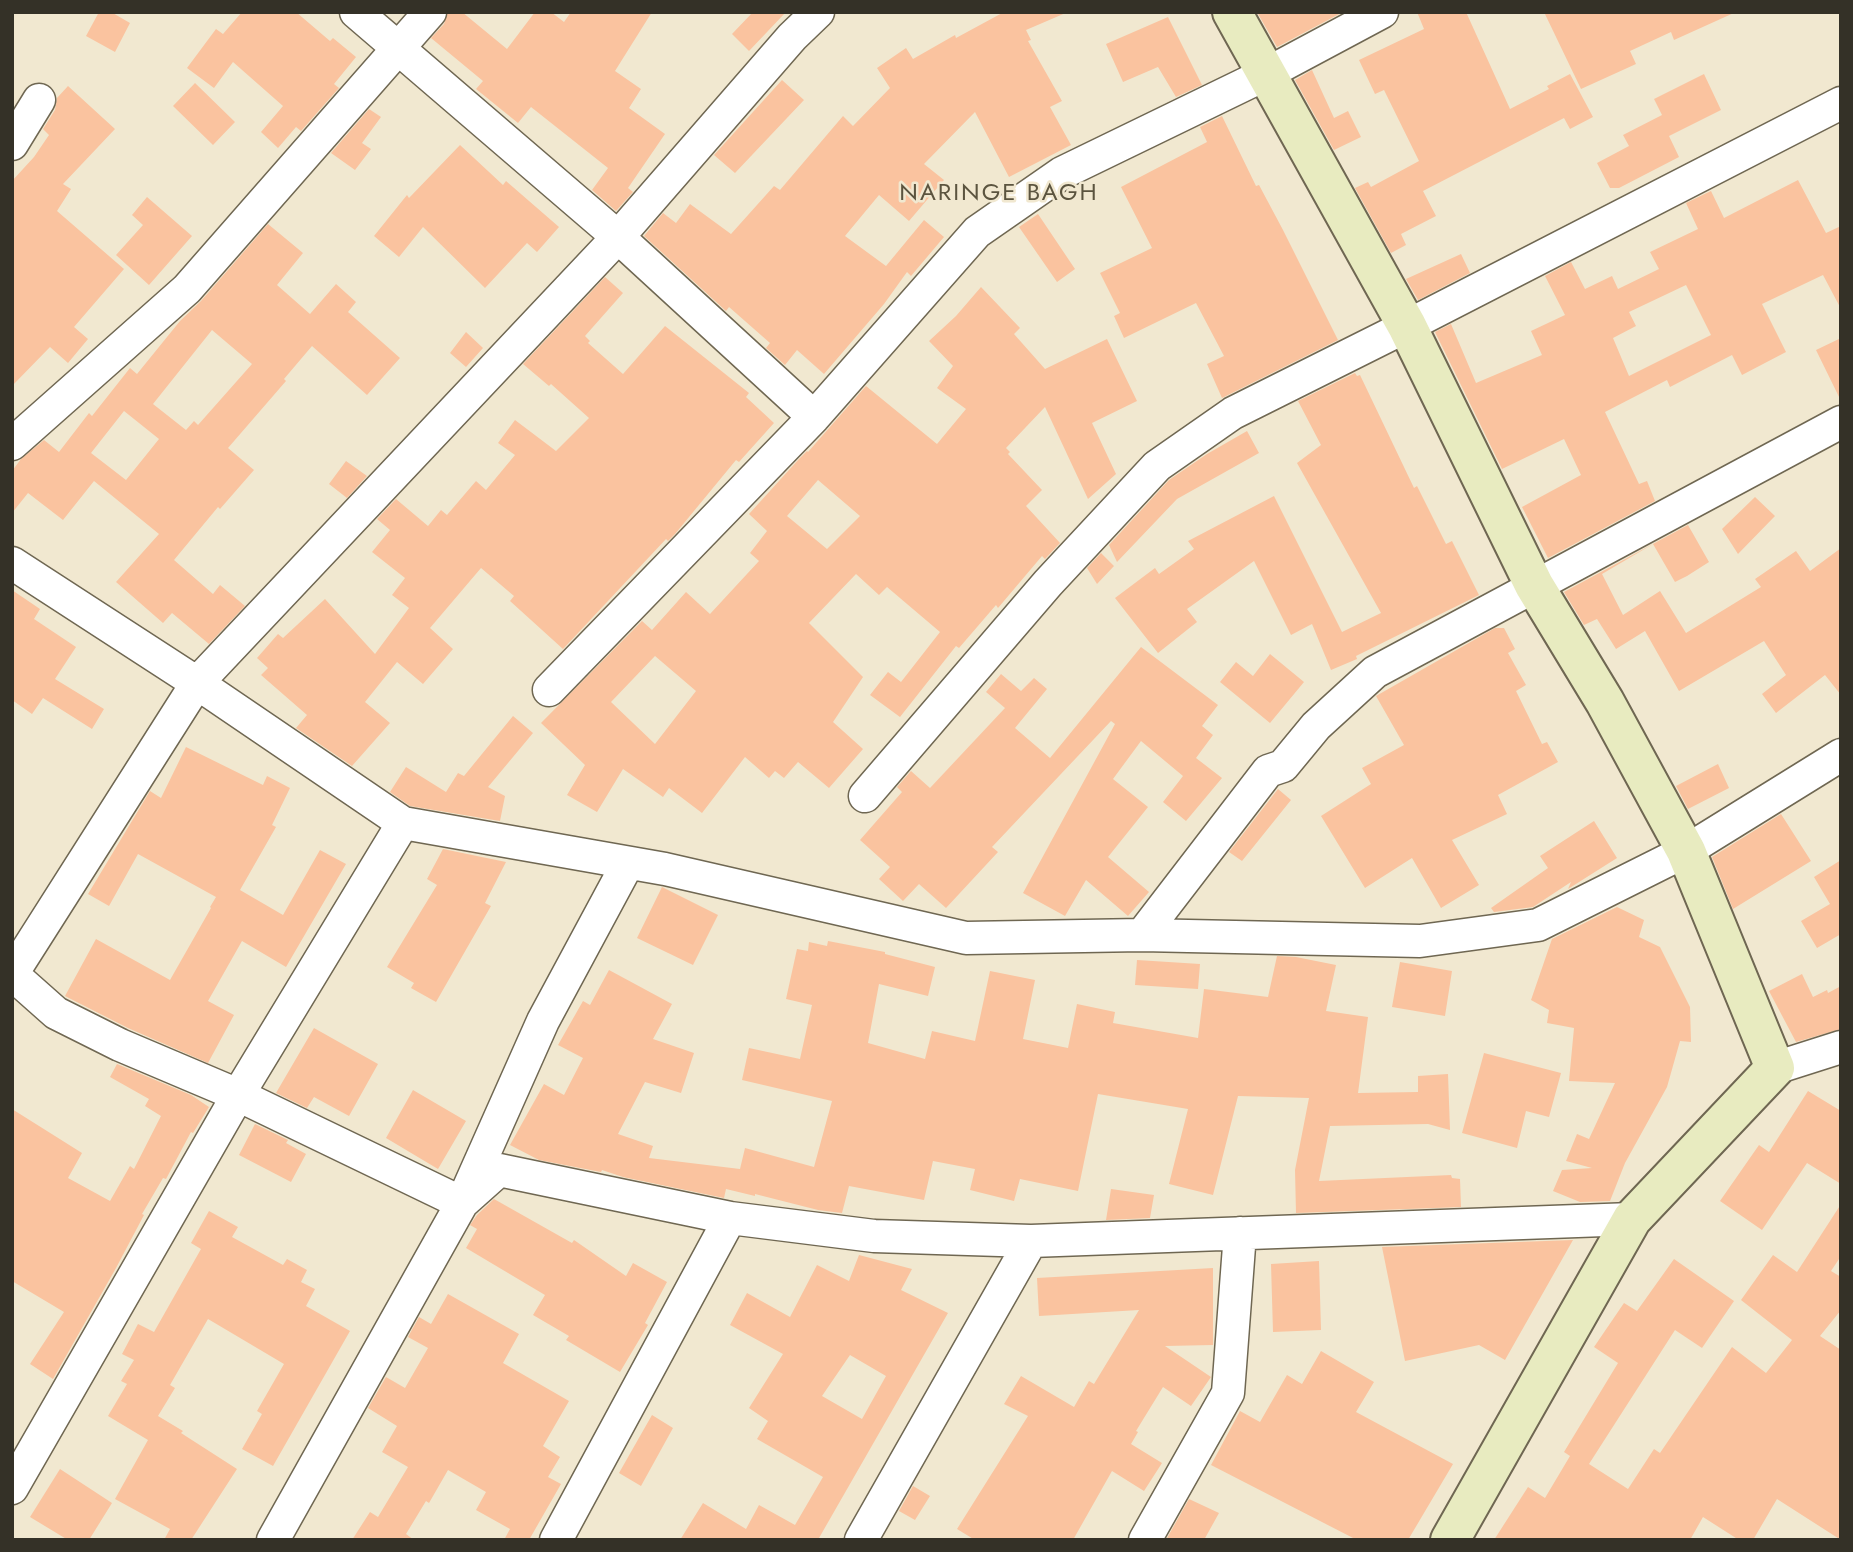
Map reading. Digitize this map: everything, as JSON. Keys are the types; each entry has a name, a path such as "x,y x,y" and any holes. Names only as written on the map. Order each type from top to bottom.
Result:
{"street":[{"path":"356,12 618,237 814,416"},
{"path":"12,444 187,289 430,12"},
{"path":"462,1203 238,1095 120,1045 56,1013 12,974 197,683 618,237 792,37 818,12"},
{"path":"1232,12 1407,326 1534,585 1605,702 1686,851 1775,1068"},
{"path":"549,690 814,416 977,232 1062,173 1266,74 1382,12"},
{"path":"12,144 39,100"},
{"path":"865,796 1048,583 1157,466 1233,413 1841,103"},
{"path":"1142,935 1268,771 1283,766 1316,726 1375,673 1841,422"},
{"path":"12,563 197,683 403,823 665,869 967,938 1142,935 1420,941 1538,925 1686,851 1841,755"},
{"path":"12,1488 238,1095 403,823"},
{"path":"273,1540 462,1203 543,1021 628,863"},
{"path":"1450,1540 1632,1219 1775,1068 1841,1047"},
{"path":"462,1203 499,1170 730,1218 874,1236 1031,1241 1632,1219"},
{"path":"556,1540 730,1218"},
{"path":"1145,1540 1228,1393 1240,1233"},
{"path":"861,1540 1031,1241"}],"building":[{"path":"99,12 111,12 130,23 115,52 86,36"},
{"path":"242,12 296,12 330,41 333,38 356,57 334,84 339,88 301,131 296,127 278,148 261,132 283,106 233,62 214,88 187,68 216,29 223,34"},
{"path":"448,12 462,12 507,49 535,12 551,12 564,22 571,12 652,12 615,71 641,89 629,108 665,134 628,188 633,192 616,211 592,190 608,168 531,107 518,123 476,89 483,81 431,38 444,24"},
{"path":"753,12 786,12 749,51 732,34"},
{"path":"1004,12 1068,12 1026,30 1031,40 1028,41 1062,101 1050,107 1071,145 1009,177 975,112 924,164 944,180 909,221 879,195 845,236 886,266 924,220 944,237 911,276 907,272 884,304 824,374 797,350 785,365 766,348 770,343 729,307 726,311 644,236 663,213 676,223 690,204 731,234 774,186 780,190 843,116 853,126 890,88 877,68 906,48 913,59"},
{"path":"1257,12 1343,12 1277,47"},
{"path":"1417,12 1466,12 1510,109 1549,89 1547,86 1570,74 1593,117 1570,129 1564,118 1423,191 1436,216 1401,234 1406,245 1391,253 1355,188 1368,182 1371,187 1419,161 1384,90 1375,94 1359,60 1424,29"},
{"path":"1544,12 1736,12 1674,40 1671,32 1630,51 1636,64 1581,89"},
{"path":"1168,17 1202,85 1176,97 1158,67 1123,82 1106,44"},
{"path":"1312,70 1334,118 1348,111 1361,137 1334,150 1295,80"},
{"path":"1704,74 1721,110 1669,136 1679,157 1619,188 1610,188 1597,163 1629,146 1623,135 1662,115 1654,99"},
{"path":"782,80 804,100 735,173 714,155"},
{"path":"195,83 235,122 213,145 173,106"},
{"path":"68,86 115,129 63,184 71,189 57,211 124,269 74,327 88,339 68,363 50,347 12,386 12,181 34,157 49,135 43,129 55,110 57,98"},
{"path":"369,109 381,117 362,143 371,149 355,170 331,153"},
{"path":"1222,116 1338,340 1222,398 1207,364 1224,356 1196,303 1124,338 1114,316 1120,313 1100,273 1152,248 1121,187 1207,142 1200,127"},
{"path":"460,145 503,185 506,181 559,227 537,252 527,243 485,288 423,227 399,257 374,236 407,195 409,198"},
{"path":"1798,180 1826,233 1841,226 1841,309 1823,275 1762,304 1786,352 1742,375 1732,355 1670,387 1667,380 1605,412 1639,484 1647,481 1655,501 1548,558 1522,507 1581,475 1564,439 1502,469 1435,332 1451,324 1476,383 1542,355 1531,331 1565,315 1545,276 1571,262 1585,289 1612,276 1618,289 1659,269 1650,252 1698,229 1686,203 1711,191 1724,218","holes":["1686,285 1711,335 1629,376 1613,338 1636,326 1629,312"]},
{"path":"147,197 192,236 149,285 116,255 143,225 132,215"},
{"path":"1038,214 1075,269 1057,282 1019,227"},
{"path":"268,224 303,253 277,285 310,314 336,284 356,302 348,312 400,358 367,395 312,346 284,379 286,381 228,448 254,470 220,509 218,507 174,560 213,594 220,585 245,606 209,644 172,613 163,623 116,582 159,534 94,481 63,520 28,493 12,513 12,471 21,459 44,440 59,452 89,413 92,416 130,368 137,374 180,321 201,301","holes":["212,330 252,364 198,425 194,421 186,430 153,404","124,411 159,439 126,480 91,453"]},
{"path":"1461,254 1470,273 1418,300 1406,279"},
{"path":"605,277 623,293 585,336 590,341 588,343 623,374 665,326 749,393 746,397 774,423 739,462 736,460 675,534 668,541 666,539 563,649 510,601 514,596 481,568 430,628 453,649 423,684 397,662 365,702 390,723 352,766 296,728 307,715 261,675 268,668 257,658 278,634 283,638 325,599 375,654 409,608 392,595 405,578 372,552 390,530 377,519 396,499 428,526 441,510 447,515 476,481 486,490 515,455 498,443 515,420 556,451 589,418 551,384 549,386 523,364"},
{"path":"981,287 1020,328 1014,334 1045,369 1107,339 1137,401 1092,423 1116,474 1088,499 1045,407 1006,448 1010,452 1008,454 1042,490 1026,506 1060,543 1045,559 1042,556 998,608 996,605 959,648 956,646 900,717 870,695 888,672 901,682 940,632 887,587 879,595 856,574 809,623 863,677 833,722 863,749 829,788 798,762 784,778 775,771 769,778 745,757 702,813 669,788 663,797 623,769 597,812 567,795 585,765 541,723 642,621 652,630 686,592 710,614 759,561 750,553 767,531 749,514 866,386 937,444 966,409 937,388 953,366 929,341 956,316","holes":["818,480 860,516 827,549 787,516","655,656 696,691 655,744 611,702"]},
{"path":"466,332 483,348 466,367 450,353"},
{"path":"1841,338 1841,401 1816,350"},
{"path":"1355,373 1360,375 1414,488 1417,486 1446,544 1452,541 1479,595 1331,670 1312,624 1291,635 1254,561 1187,609 1197,622 1158,653 1115,598 1155,568 1159,574 1194,549 1188,541 1274,496 1342,632 1381,613 1297,463 1321,445 1298,401"},
{"path":"1247,431 1259,453 1177,499 1117,562 1109,545 1169,480"},
{"path":"346,461 367,476 347,498 329,484"},
{"path":"1755,497 1775,516 1738,554 1722,529"},
{"path":"1688,525 1709,562 1687,576 1675,582 1653,544 1602,574 1623,615 1660,591 1686,633 1761,587 1755,579 1796,551 1810,571 1841,548 1841,695 1825,675 1776,713 1762,694 1786,675 1764,641 1679,691 1645,631 1616,649 1597,619 1584,625 1564,592"},
{"path":"1101,553 1114,566 1097,584 1087,568"},
{"path":"12,590 40,609 34,619 76,647 55,679 104,709 92,729 43,698 32,714 12,700"},
{"path":"1495,628 1504,628 1515,649 1508,653 1526,685 1516,691 1542,744 1547,742 1558,762 1498,795 1507,814 1452,840 1479,885 1441,908 1412,858 1365,888 1321,816 1371,784 1362,768 1404,745 1376,696"},
{"path":"1141,647 1218,705 1202,726 1213,735 1196,758 1222,778 1186,821 1163,802 1183,776 1141,741 1113,779 1148,807 1108,857 1149,892 1128,916 1086,880 1065,916 1023,893 1115,724 1111,721 992,847 998,852 946,908 919,884 903,901 879,879 890,867 860,840 902,792 897,787 911,771 930,788 1005,708 986,692 1001,674 1021,691 1034,678 1047,689 1015,728 1050,758"},
{"path":"1270,654 1304,682 1270,723 1220,682 1236,662 1253,676"},
{"path":"513,716 533,733 488,787 505,796 500,821 410,806 390,792 406,767 446,792 458,773 464,776"},
{"path":"186,747 263,785 267,776 290,788 272,825 276,827 240,890 283,915 320,850 346,864 286,967 242,941 208,1001 234,1015 208,1063 128,1028 65,996 96,939 170,980 211,908 216,897 138,854 109,906 88,894 150,791 161,798"},
{"path":"1718,764 1729,788 1688,809 1676,786"},
{"path":"1278,789 1291,800 1242,861 1229,852"},
{"path":"1781,814 1811,861 1733,909 1712,857"},
{"path":"1594,821 1617,858 1568,889 1571,882 1533,907 1494,912 1491,908 1548,868 1540,856"},
{"path":"443,849 506,862 485,903 491,906 436,1002 411,988 414,983 387,967 437,885 427,879"},
{"path":"1841,860 1841,934 1817,948 1801,921 1830,904 1814,877"},
{"path":"662,887 718,915 693,965 637,938"},
{"path":"1617,907 1644,920 1639,937 1660,947 1690,1007 1691,1042 1680,1041 1667,1087 1625,1163 1610,1201 1580,1202 1553,1191 1562,1170 1592,1168 1566,1161 1577,1134 1589,1139 1615,1083 1569,1081 1574,1028 1547,1023 1549,1010 1531,1000 1552,939"},
{"path":"828,941 885,952 935,967 928,996 879,984 868,1043 925,1059 932,1031 975,1041 990,971 1035,980 1023,1039 1068,1048 1077,1004 1115,1012 1113,1023 1198,1038 1204,989 1268,997 1277,956 1336,965 1326,1011 1368,1017 1358,1093 1418,1092 1418,1076 1448,1074 1450,1130 1428,1124 1330,1126 1319,1181 1451,1175 1452,1178 1460,1179 1461,1207 1296,1213 1295,1170 1309,1098 1238,1096 1213,1195 1169,1184 1188,1109 1098,1094 1078,1191 1020,1179 1014,1201 970,1190 975,1169 933,1161 924,1200 849,1186 842,1213 726,1189 724,1198 623,1177 602,1170 601,1172 539,1160 510,1145 544,1084 564,1095 583,1058 558,1045 583,1001 590,1005 609,970 672,1004 653,1039 694,1053 681,1093 645,1082 618,1134 653,1146 649,1158 740,1169 745,1148 814,1167 832,1101 742,1080 749,1048 800,1059 812,1005 786,999 797,949 808,951 809,942 827,946"},
{"path":"1137,960 1200,964 1198,989 1135,985"},
{"path":"1400,962 1452,971 1445,1016 1392,1007"},
{"path":"1802,974 1813,997 1841,986 1841,1029 1796,1042 1769,991"},
{"path":"314,1028 378,1064 349,1116 314,1097 307,1108 276,1093"},
{"path":"1484,1053 1561,1073 1549,1117 1526,1111 1517,1148 1462,1133"},
{"path":"117,1064 191,1095 209,1107 142,1214 144,1215 116,1268 53,1379 30,1364 64,1312 12,1281 12,1109 82,1153 68,1178 110,1201 130,1166 134,1169 161,1116 145,1106 149,1099 110,1077"},
{"path":"413,1090 466,1121 438,1169 386,1138"},
{"path":"1808,1091 1841,1111 1841,1184 1807,1163 1762,1230 1720,1201 1759,1145 1769,1152"},
{"path":"255,1124 288,1140 286,1143 306,1154 291,1182 239,1155"},
{"path":"1111,1189 1154,1195 1150,1218 1106,1220"},
{"path":"494,1199 572,1243 574,1240 626,1276 633,1263 667,1282 645,1323 648,1325 620,1372 566,1340 569,1336 533,1315 545,1295 466,1248 477,1229 470,1225"},
{"path":"1841,1204 1841,1256 1831,1271 1841,1277 1841,1310 1820,1336 1841,1350 1841,1540 1777,1499 1753,1540 1739,1540 1703,1517 1690,1540 1494,1540 1528,1487 1545,1498 1570,1456 1564,1452 1618,1363 1594,1347 1624,1303 1637,1311 1674,1259 1734,1301 1702,1348 1675,1330 1589,1464 1628,1489 1654,1449 1660,1453 1732,1347 1766,1373 1792,1340 1741,1300 1773,1255 1797,1272"},
{"path":"209,1211 238,1227 232,1237 283,1265 287,1259 307,1270 301,1282 315,1289 306,1306 350,1331 273,1466 242,1449 262,1414 257,1411 284,1364 208,1319 170,1385 175,1388 158,1416 237,1469 191,1540 164,1540 170,1529 115,1499 148,1440 108,1416 127,1384 121,1381 134,1360 122,1354 138,1324 154,1332 201,1249 191,1243"},
{"path":"1573,1240 1505,1360 1479,1345 1405,1361 1382,1247"},
{"path":"859,1255 912,1269 901,1290 948,1313 819,1538 822,1540 680,1540 703,1503 746,1529 759,1505 795,1525 823,1477 757,1439 768,1421 749,1408 783,1354 730,1325 747,1293 790,1317 817,1265 849,1281","holes":["850,1355 886,1376 862,1419 822,1396"]},
{"path":"1319,1261 1321,1330 1273,1332 1271,1264"},
{"path":"1213,1268 1213,1345 1165,1346 1211,1377 1191,1406 1163,1387 1136,1431 1138,1432 1131,1444 1162,1463 1144,1491 1112,1471 1073,1540 975,1540 957,1529 1028,1416 1004,1404 1021,1376 1074,1407 1089,1381 1094,1384 1139,1310 1039,1316 1037,1278"},
{"path":"448,1294 519,1334 503,1363 569,1401 543,1446 560,1457 548,1477 561,1484 529,1540 504,1540 510,1529 476,1510 486,1492 448,1470 429,1503 426,1501 406,1534 414,1540 352,1540 370,1512 378,1517 408,1467 382,1452 397,1426 368,1408 386,1377 405,1388 428,1348 408,1337 419,1317 431,1324"},
{"path":"1321,1351 1374,1382 1356,1412 1453,1464 1408,1540 1357,1540 1211,1465 1240,1411 1260,1422 1287,1375 1302,1384"},
{"path":"652,1415 673,1428 641,1486 619,1473"},
{"path":"60,1469 112,1503 89,1540 68,1540 30,1517"},
{"path":"913,1486 930,1496 915,1520 899,1511"},
{"path":"1189,1499 1219,1513 1204,1540 1166,1540"}],"district":[{"name":"NARINGE BAGH","path":"999,194"}]}
